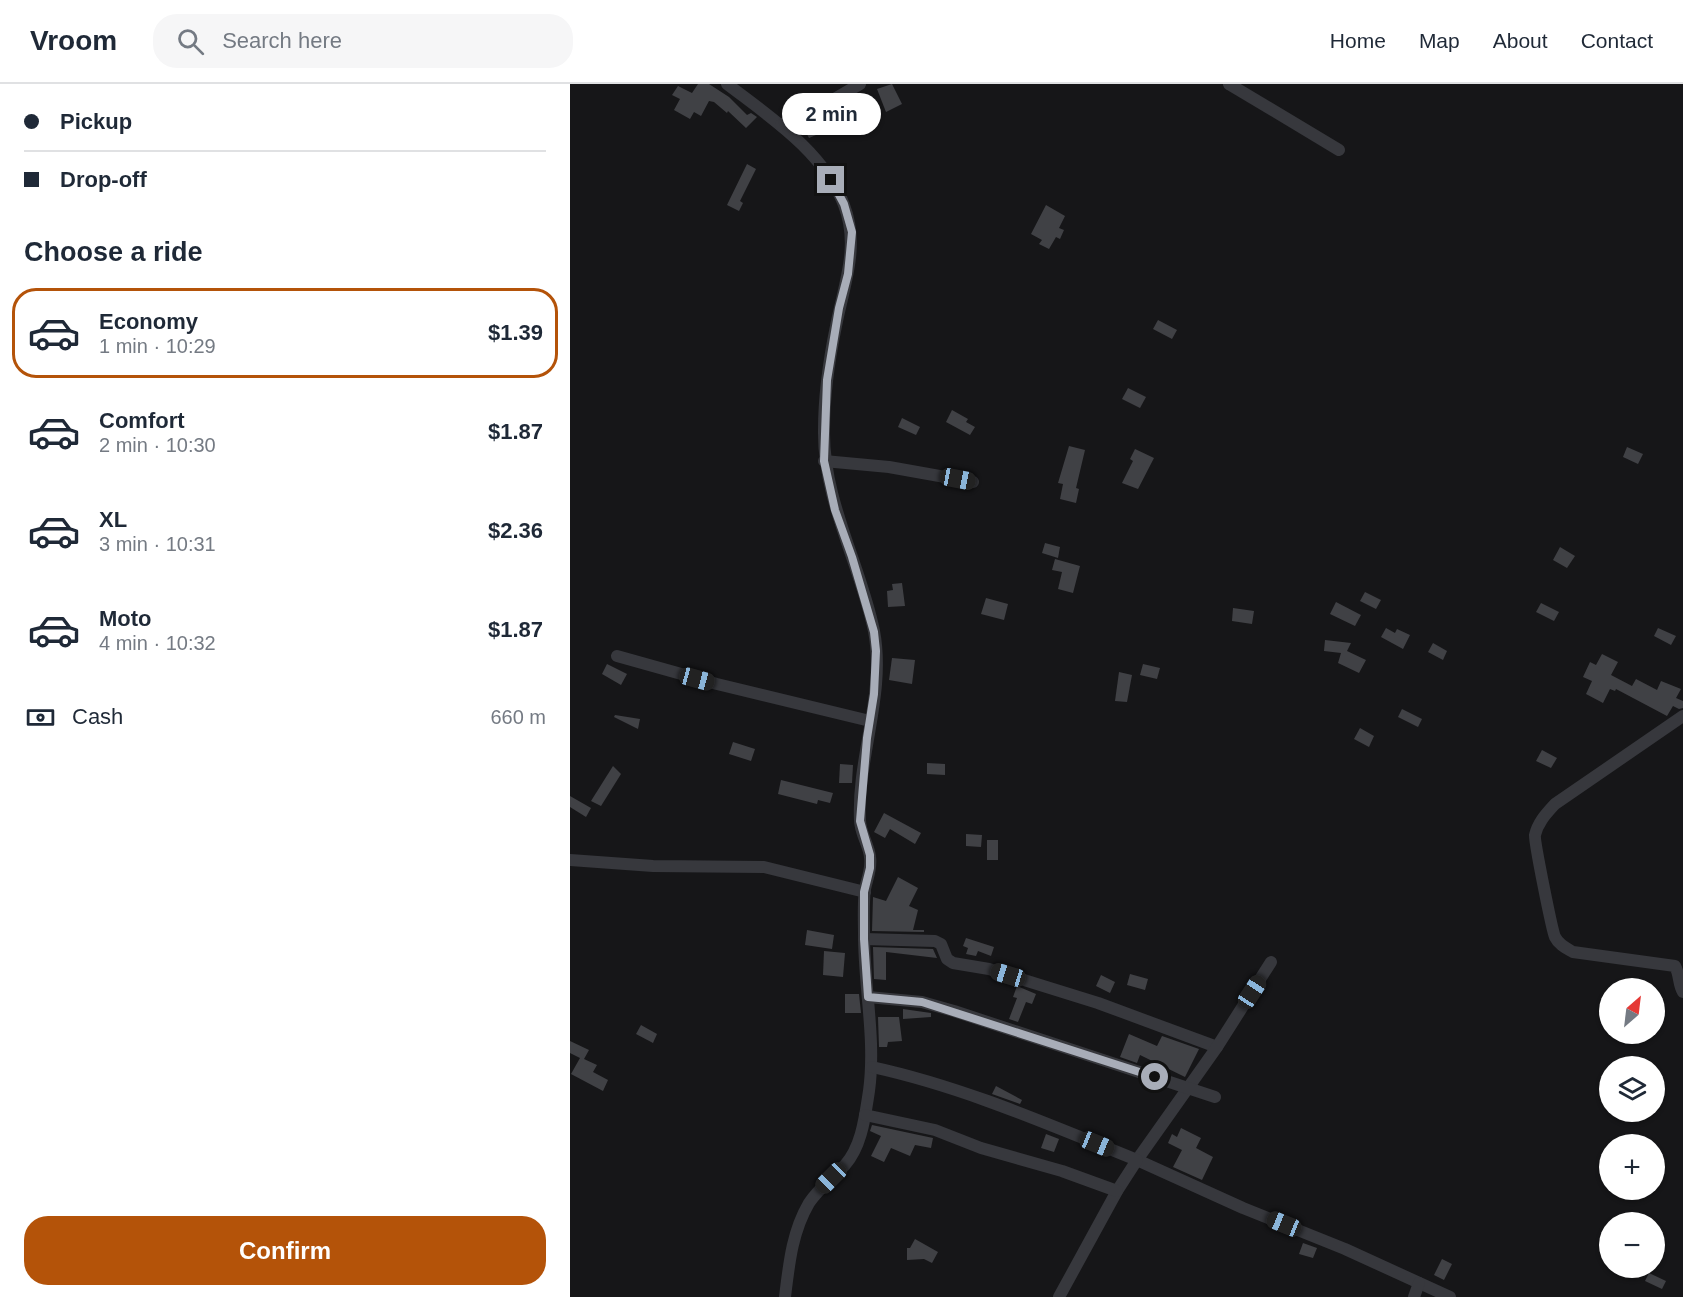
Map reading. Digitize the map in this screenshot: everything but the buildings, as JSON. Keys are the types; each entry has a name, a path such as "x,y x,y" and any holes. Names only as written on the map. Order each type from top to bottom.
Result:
{"street":[{"path":"727,84 781,125 811,154 831,180 844,204 852,232 848,274 839,308 827,380 824,461 835,510 852,557 874,632 874,694 860,821 870,855 870,868 864,892 864,939 872,1066 865,1115 853,1154 810,1202 797,1227 791,1251 785,1297"},
{"path":"781,125 819,108 861,84"},
{"path":"1228,84 1339,150"},
{"path":"824,461 889,467 973,482"},
{"path":"617,656 717,684 870,721"},
{"path":"1683,716 1555,804 1541,820 1535,835 1535,848 1543,874 1552,927 1561,945 1573,952 1675,966 1680,974 1683,992"},
{"path":"570,860 653,866 764,867 864,892"},
{"path":"864,939 935,941 940,944 947,959 953,963 989,969 1098,1003 1217,1047"},
{"path":"1059,1297 1117,1191 1186,1087 1217,1047 1271,962"},
{"path":"868,997 922,1002 943,1008 1215,1097"},
{"path":"872,1066 918,1077 987,1099 1137,1160 1450,1297"},
{"path":"865,1115 935,1130 981,1148 1062,1171 1117,1191"},
{"path":"1414,1297 1419,1283"}],"route":[{"path":"831,180 844,204 852,232 848,274 839,308 827,380 824,461 835,510 852,557 874,632 876,651 874,694 867,738 860,821 870,855 870,868 864,892 868,997 922,1002 1105,1059 1155,1077"}]}
